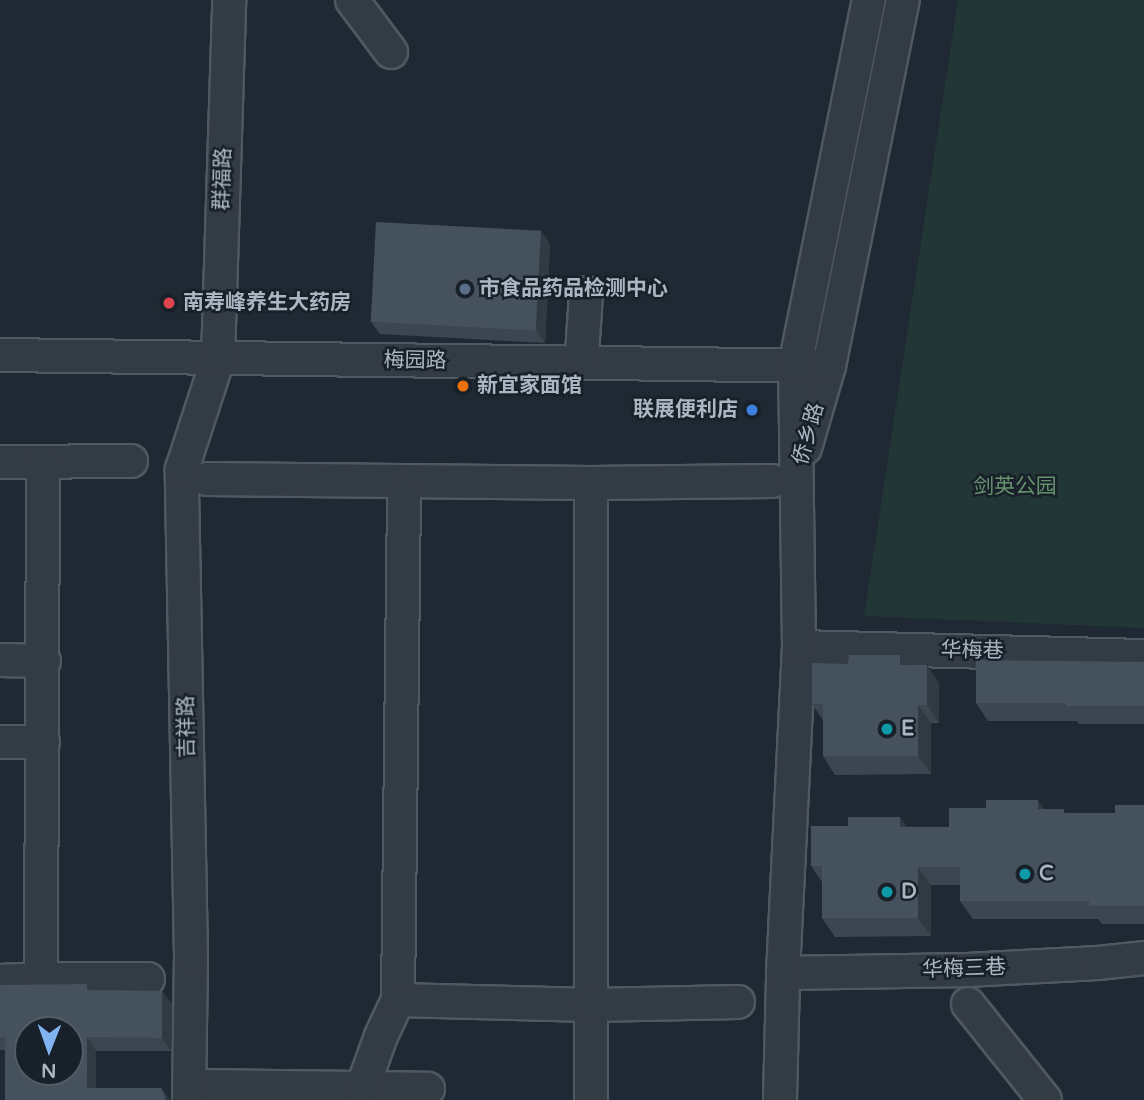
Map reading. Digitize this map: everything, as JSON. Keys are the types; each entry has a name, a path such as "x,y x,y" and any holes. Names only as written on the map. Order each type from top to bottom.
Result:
{"street":[{"name":"群福路","path":"218,359 229,0"},
{"path":"352,0 391,52"},
{"name":"侨乡路","path":"784,478 795,366 869,0"},
{"name":"侨乡路","path":"784,478 829,366 903,0"},
{"path":"582,355 586,293"},
{"name":"梅园路","path":"0,355 829,366"},
{"name":"吉祥路","path":"189,1093 191,956 182,470 218,359"},
{"path":"0,462 131,461"},
{"path":"41,979 43,462"},
{"path":"207,479 591,483 784,478 799,647 783,974 780,1100"},
{"path":"591,483 591,1100"},
{"path":"362,1089 381,1036 398,1000 404,494"},
{"name":"华梅巷","path":"799,647 1144,656"},
{"path":"0,660 44,661"},
{"path":"0,742 43,742"},
{"name":"华梅三巷","path":"783,974 967,970 1144,958"},
{"path":"0,981 148,979"},
{"path":"398,1000 591,1005 738,1002"},
{"path":"968,1004 1045,1100"},
{"path":"189,1093 428,1089"}],"green space":[{"name":"剑英公园","path":"958,0 1144,0 1144,628 864,616"}],"building":[{"name":"市食品药品检测中心","path":"376,222 541,231 536,330 371,322"},
{"name":"E","path":"849,655 900,655 900,665 927,665 927,705 918,705 918,756 823,756 823,704 812,704 812,663 848,664"},
{"path":"976,660 1144,662 1144,706 976,703"},
{"path":"986,800 1038,800 1038,809 1064,809 1064,813 1115,813 1115,805 1144,805 1144,906 1089,906 1089,901 960,901 960,867 918,867 918,918 822,918 822,866 811,866 811,826 848,826 848,817 900,817 900,827 949,827 949,808 986,808"},
{"path":"87,984 87,990 162,991 162,1038 87,1037 87,1088 161,1088 165,1100 5,1100 5,1037 0,1037 0,985"}],"place":[{"name":"市食品药品检测中心","path":"465,289"},
{"name":"南寿峰养生大药房","path":"169,303"},
{"name":"新宜家面馆","path":"463,386"},
{"name":"联展便利店","path":"752,410"},
{"name":"E","path":"887,729"},
{"name":"C","path":"1025,874"},
{"name":"D","path":"887,892"}]}
